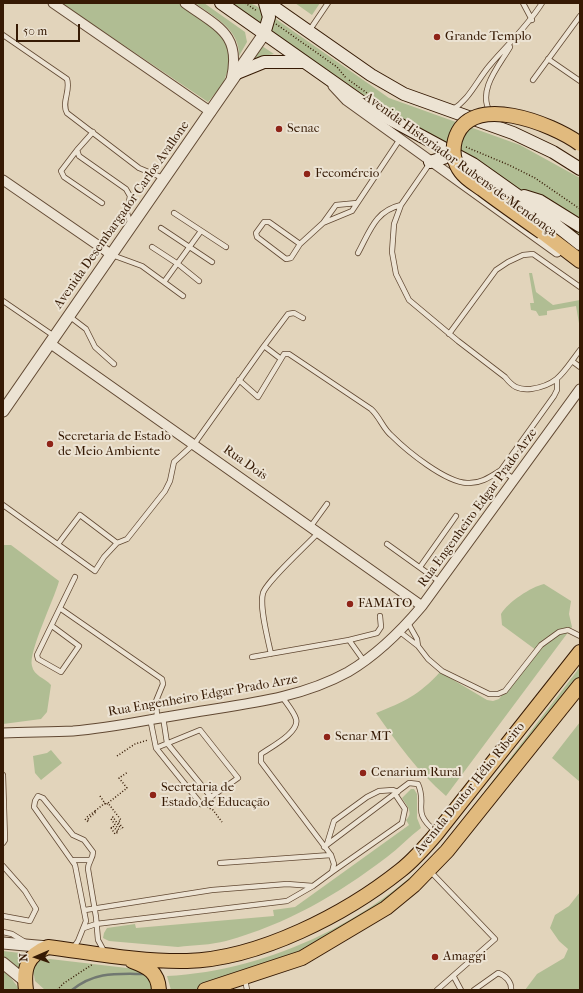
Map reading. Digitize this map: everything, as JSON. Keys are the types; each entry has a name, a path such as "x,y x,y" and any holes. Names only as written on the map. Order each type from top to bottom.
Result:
{"main road":[{"name":"Avenida Historiador Rubens de Mendonça","path":"221,3 328,80 373,110 460,150 580,244"},
{"path":"264,34 269,19 267,3"},
{"name":"Avenida Historiador Rubens de Mendonça","path":"267,3 371,75 404,94 524,138 553,152 580,169"},
{"path":"234,78 264,62 304,62"},
{"path":"580,144 553,129 533,121 496,114 479,116 470,119 460,128 456,135 453,154 460,172 580,261"},
{"path":"430,162 460,150"},
{"path":"514,193 540,201 580,226"},
{"path":"542,232 580,256"},
{"name":"Avenida Doutor Hélio Ribeiro","path":"48,947 115,956 187,961 231,954 272,943 297,933 354,902 401,870 437,833 580,652"},
{"name":"Avenida Doutor Hélio Ribeiro","path":"204,990 246,984 302,958 386,908 430,871 580,685"},
{"path":"38,990 26,985 30,959 38,951 48,947"},
{"path":"115,956 147,966 154,973 159,983 159,990"}],"street":[{"path":"53,3 211,112"},
{"path":"185,3 216,26 231,41 235,57 234,78"},
{"name":"Avenida Desembargador Carlos Avallone","path":"3,411 264,34"},
{"name":"Avenida Historiador Rubens de Mendonça","path":"328,80 346,100 430,162 580,267"},
{"path":"3,180 112,255"},
{"name":"Rua Dois","path":"53,340 195,444 422,606"},
{"name":"Rua Engenheiro Edgar Prado Arze","path":"3,733 73,731 283,698 304,692 325,683 364,661 400,632 422,606 580,389"},
{"path":"3,943 48,947"},
{"path":"3,963 26,985"}],"lane":[{"path":"309,32 328,3"},
{"path":"523,3 532,20"},
{"path":"451,111 468,97 481,76 532,20 542,3"},
{"path":"533,80 580,16"},
{"path":"3,34 67,79 68,87 64,108 67,113 139,168 164,178"},
{"path":"514,40 490,81 486,91 489,111 524,138"},
{"path":"548,59 580,81"},
{"path":"93,132 61,170 64,177 102,203"},
{"path":"323,223 352,211 400,139"},
{"path":"77,150 79,156 126,189 130,196 127,213 132,226"},
{"path":"430,162 401,205 394,224 392,252 396,274 409,300 449,334 505,377 511,385 518,389 547,386 557,380 580,350"},
{"path":"300,244 269,222 264,222 256,233 257,237 286,259 291,258 300,244 323,223 336,205 357,203"},
{"path":"358,253 378,215 391,207 401,205"},
{"path":"174,213 226,246"},
{"path":"161,228 212,262"},
{"path":"164,282 201,231"},
{"path":"152,247 178,264 199,281"},
{"path":"449,334 496,270 523,255 532,254 580,287"},
{"path":"112,255 142,266 183,296"},
{"path":"3,301 53,340"},
{"path":"3,505 95,571 117,543 127,539 165,491 170,481 174,462 195,444 239,380 288,314 294,312 303,318"},
{"path":"69,316 86,330 95,347 114,364"},
{"path":"264,346 281,359"},
{"path":"239,380 258,397 284,354 290,354 371,409 391,436 424,462 459,482 475,483 484,480 500,470 554,396 557,390 557,380"},
{"path":"572,361 580,367"},
{"path":"500,470 514,479"},
{"path":"311,526 327,504"},
{"path":"58,544 80,515 117,543"},
{"path":"420,567 456,516"},
{"path":"271,654 263,606 263,594 273,580 319,532"},
{"path":"386,544 440,582"},
{"path":"52,626 79,646 62,672 55,670 37,658 52,626 61,609 75,577"},
{"path":"61,609 162,679 163,684 156,701 156,748 201,804 238,778 200,730 156,748"},
{"path":"252,657 349,640 378,633 381,627 380,616"},
{"path":"408,623 417,639 418,646"},
{"path":"400,632 418,646 442,671 494,695 505,691 541,645 559,632 568,630 580,636"},
{"path":"349,640 364,661"},
{"path":"283,698 296,718 297,725 294,731 261,754 261,762 326,845 334,864 332,872"},
{"path":"157,718 167,743 211,797"},
{"path":"3,774 5,813 5,840 3,842"},
{"path":"326,845 409,783 418,784 421,791 420,813 425,822 437,833"},
{"path":"84,928 96,924 287,901 313,886 402,823 405,809 397,793 393,790 379,791 367,797 334,822 326,845"},
{"path":"72,950 84,928 86,921 74,860 34,807 35,800 38,796 43,798 73,835 84,840 91,849 93,855 88,869 100,945 115,956"},
{"path":"220,863 331,855"},
{"path":"74,860 90,860"},
{"path":"3,866 25,891 36,909 30,921 3,916"},
{"path":"430,871 495,939 454,977 437,990"},
{"path":"85,910 212,890 287,884 313,886"},
{"path":"3,932 12,934 31,946"},
{"path":"474,990 498,973 503,974 508,980 511,990"},
{"path":"454,977 461,990"}],"path":[{"path":"245,3 337,67 346,78 372,95 375,100"},
{"path":"460,150 509,165 535,178 580,209"},
{"path":"116,756 135,744 151,739"},
{"path":"87,817 105,803 106,805 127,788 119,778 128,772"},
{"path":"100,796 105,803"},
{"path":"108,803 121,820 118,822 123,828"},
{"path":"201,804 213,810 222,822"},
{"path":"85,819 88,822 88,820 96,812 95,811"},
{"path":"113,818 123,828 115,834 111,828 113,826 117,831 119,830 111,819 113,818"},
{"path":"57,990 64,983 115,956"}],"green space":[{"path":"61,3 179,3 225,37 229,48 230,64 223,84 208,102"},
{"path":"195,3 204,3 245,32 247,42 239,56 238,47 231,31 218,19"},
{"path":"232,3 257,6 264,13 261,24"},
{"path":"295,3 320,3 312,15"},
{"path":"273,17 389,98 520,145 580,178 580,239 405,123 269,30"},
{"path":"262,46 274,54 263,56 252,62"},
{"path":"529,273 532,273 536,292 553,305 580,300 580,329 576,306 547,311 547,315 539,316 536,311 531,310 530,303 534,303"},
{"path":"3,545 11,545 59,581 37,638 32,659 32,666 37,675 51,685 47,712 41,719 3,724"},
{"path":"544,584 571,601 569,614 572,627 446,796 417,767 376,713 411,697 425,687 440,672 487,700 493,701 499,699 536,650 502,625 501,614 504,609 520,596 533,588"},
{"path":"580,667 580,680 432,868 315,951 200,990 171,990 167,976 206,972 245,963 284,951 322,935 358,915 392,892 422,866 449,838"},
{"path":"580,722 580,782 552,758"},
{"path":"51,750 62,763 41,780 35,773 33,756 47,753"},
{"path":"411,789 414,789 417,794 417,818 421,828 368,871 330,896 291,917 248,934 226,941 208,944 178,947 109,941 103,938 107,928 135,924 136,928 274,916 273,910 295,907 409,825 406,820 410,812 402,798"},
{"path":"580,892 580,990 525,990 537,974 564,958 568,949 559,941 550,928 555,915 569,906"},
{"path":"3,951 29,954 21,973 3,956"},
{"path":"50,959 144,970 158,990 45,990 35,981 33,970 39,961"},
{"path":"3,971 11,978 20,990 3,990"}],"waterway":[{"path":"72,990 90,979 107,975 146,974"}],"place":[{"name":"Grande Templo","path":"437,37"},
{"name":"Senac","path":"279,129"},
{"name":"Fecomércio","path":"307,174"},
{"name":"Secretaria de Estado de Meio Ambiente","path":"50,444"},
{"name":"FAMATO","path":"350,604"},
{"name":"Senar MT","path":"327,737"},
{"name":"Cenarium Rural","path":"363,773"},
{"name":"Secretaria de Estado de Educação","path":"153,795"},
{"name":"Amaggi","path":"435,957"}]}
